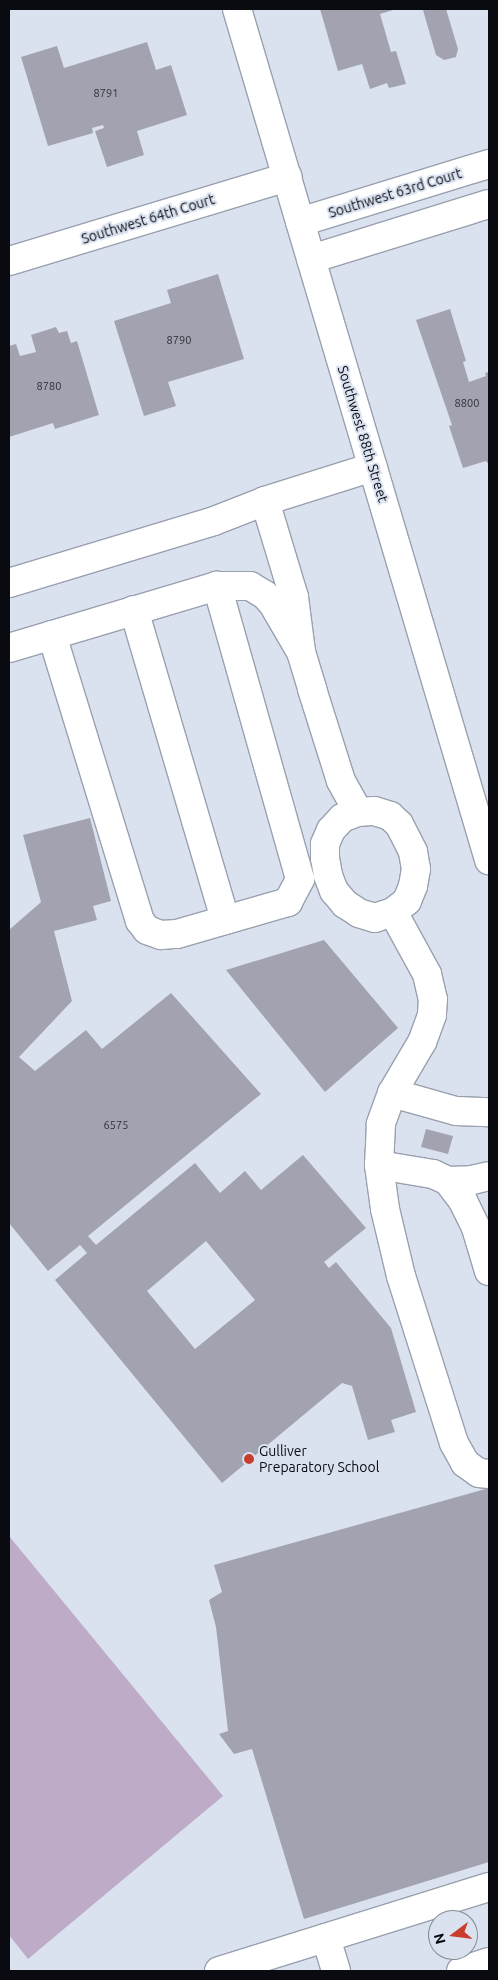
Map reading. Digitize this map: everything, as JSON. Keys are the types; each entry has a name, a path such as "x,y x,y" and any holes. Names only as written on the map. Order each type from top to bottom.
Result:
{"street":[{"name":"Southwest 88th Street","path":"236,9 288,177 489,860"},
{"name":"Southwest 63rd Court","path":"300,222 489,164"},
{"name":"Southwest 64th Court","path":"9,261 288,177"},
{"path":"311,259 489,204"},
{"path":"9,583 214,521 265,501 373,467"},
{"path":"265,501 294,597 301,652 341,781 358,812"},
{"path":"9,648 217,586 250,586 265,595 273,604 301,652"},
{"path":"52,635 140,922 147,930 161,936 177,934 288,902 300,879 217,586"},
{"path":"134,610 225,920"},
{"path":"374,811 390,816 399,824 413,852 416,869 413,886 407,902 393,912 375,918 359,913 345,904 334,890 328,875 325,844 330,830 342,818 358,812 374,811"},
{"path":"300,879 328,875"},
{"path":"393,912 426,974 433,999 432,1015 422,1042 392,1093 381,1124 379,1165 391,1241 454,1443 465,1463 486,1476"},
{"path":"392,1093 456,1111 489,1112"},
{"path":"379,1165 433,1174 448,1181 464,1201 476,1228 489,1271"},
{"path":"448,1181 472,1180 489,1176"},
{"path":"219,1971 489,1888"},
{"path":"326,1938 336,1971"},
{"path":"460,1971 489,1962"}],"shaded area":[{"path":"9,1536 223,1796 28,1959 9,1935"}],"building":[{"path":"320,9 396,9 380,14 391,52 396,51 406,84 389,88 387,83 370,89 362,64 338,71"},
{"path":"446,9 458,49 456,57 444,60 436,55 423,10"},
{"path":"147,42 156,70 171,65 187,115 137,131 144,155 107,167 95,131 104,128 103,125 92,128 93,133 48,146 21,57 57,46 64,68"},
{"path":"218,274 244,359 168,382 176,406 144,416 114,321 171,303 167,290"},
{"path":"450,309 466,361 463,362 469,382 486,376 485,373 489,372 489,462 487,463 486,461 463,468 449,426 452,425 416,320"},
{"path":"56,327 59,333 67,331 71,343 77,341 99,415 55,429 53,423 9,437 9,346 16,344 20,356 36,352 31,335"},
{"path":"90,818 111,901 93,906 97,920 54,931 72,1001 19,1057 35,1071 86,1030 102,1049 171,993 261,1094 88,1236 96,1245 195,1163 220,1193 245,1171 261,1190 303,1155 366,1228 324,1262 329,1268 336,1262 391,1328 416,1412 391,1420 395,1432 368,1440 352,1386 342,1383 222,1483 55,1280 87,1253 80,1245 48,1271 9,1223 9,930 41,902 23,835","holes":["206,1241 255,1300 195,1349 147,1291"]},
{"path":"324,940 398,1028 325,1092 226,970"},
{"path":"426,1129 453,1136 448,1154 421,1147"},
{"path":"489,1488 489,1862 304,1919 252,1749 234,1754 219,1734 228,1731 216,1627 209,1600 222,1592 214,1565"}],"place":[{"name":"Gulliver Preparatory School","path":"249,1459"}]}
